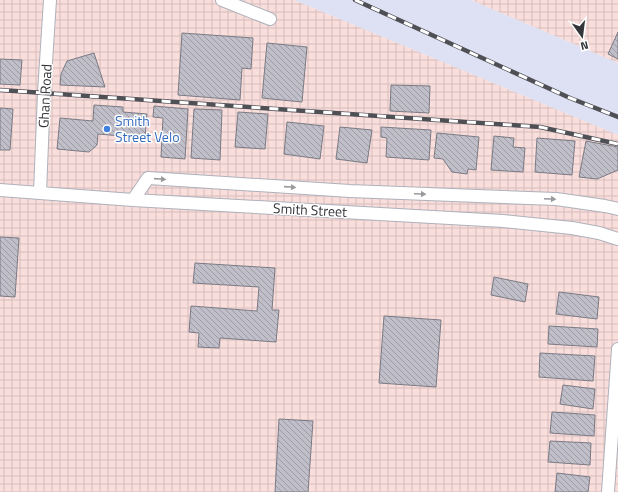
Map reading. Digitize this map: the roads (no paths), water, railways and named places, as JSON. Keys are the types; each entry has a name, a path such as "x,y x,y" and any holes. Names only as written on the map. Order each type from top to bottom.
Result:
{"street":[{"name":"Ghan Road","path":"40,193 50,0"},
{"path":"222,0 270,19"},
{"path":"133,200 148,178 350,191 556,200 618,209"},
{"name":"Smith Street","path":"0,190 133,200 511,222 572,228 599,233 618,239"},
{"path":"608,492 618,349"}],"railway":[{"path":"355,0 570,98 618,117"},
{"path":"0,90 540,127 618,144"}],"place":[{"name":"Smith Street Velo","path":"107,129"}]}
